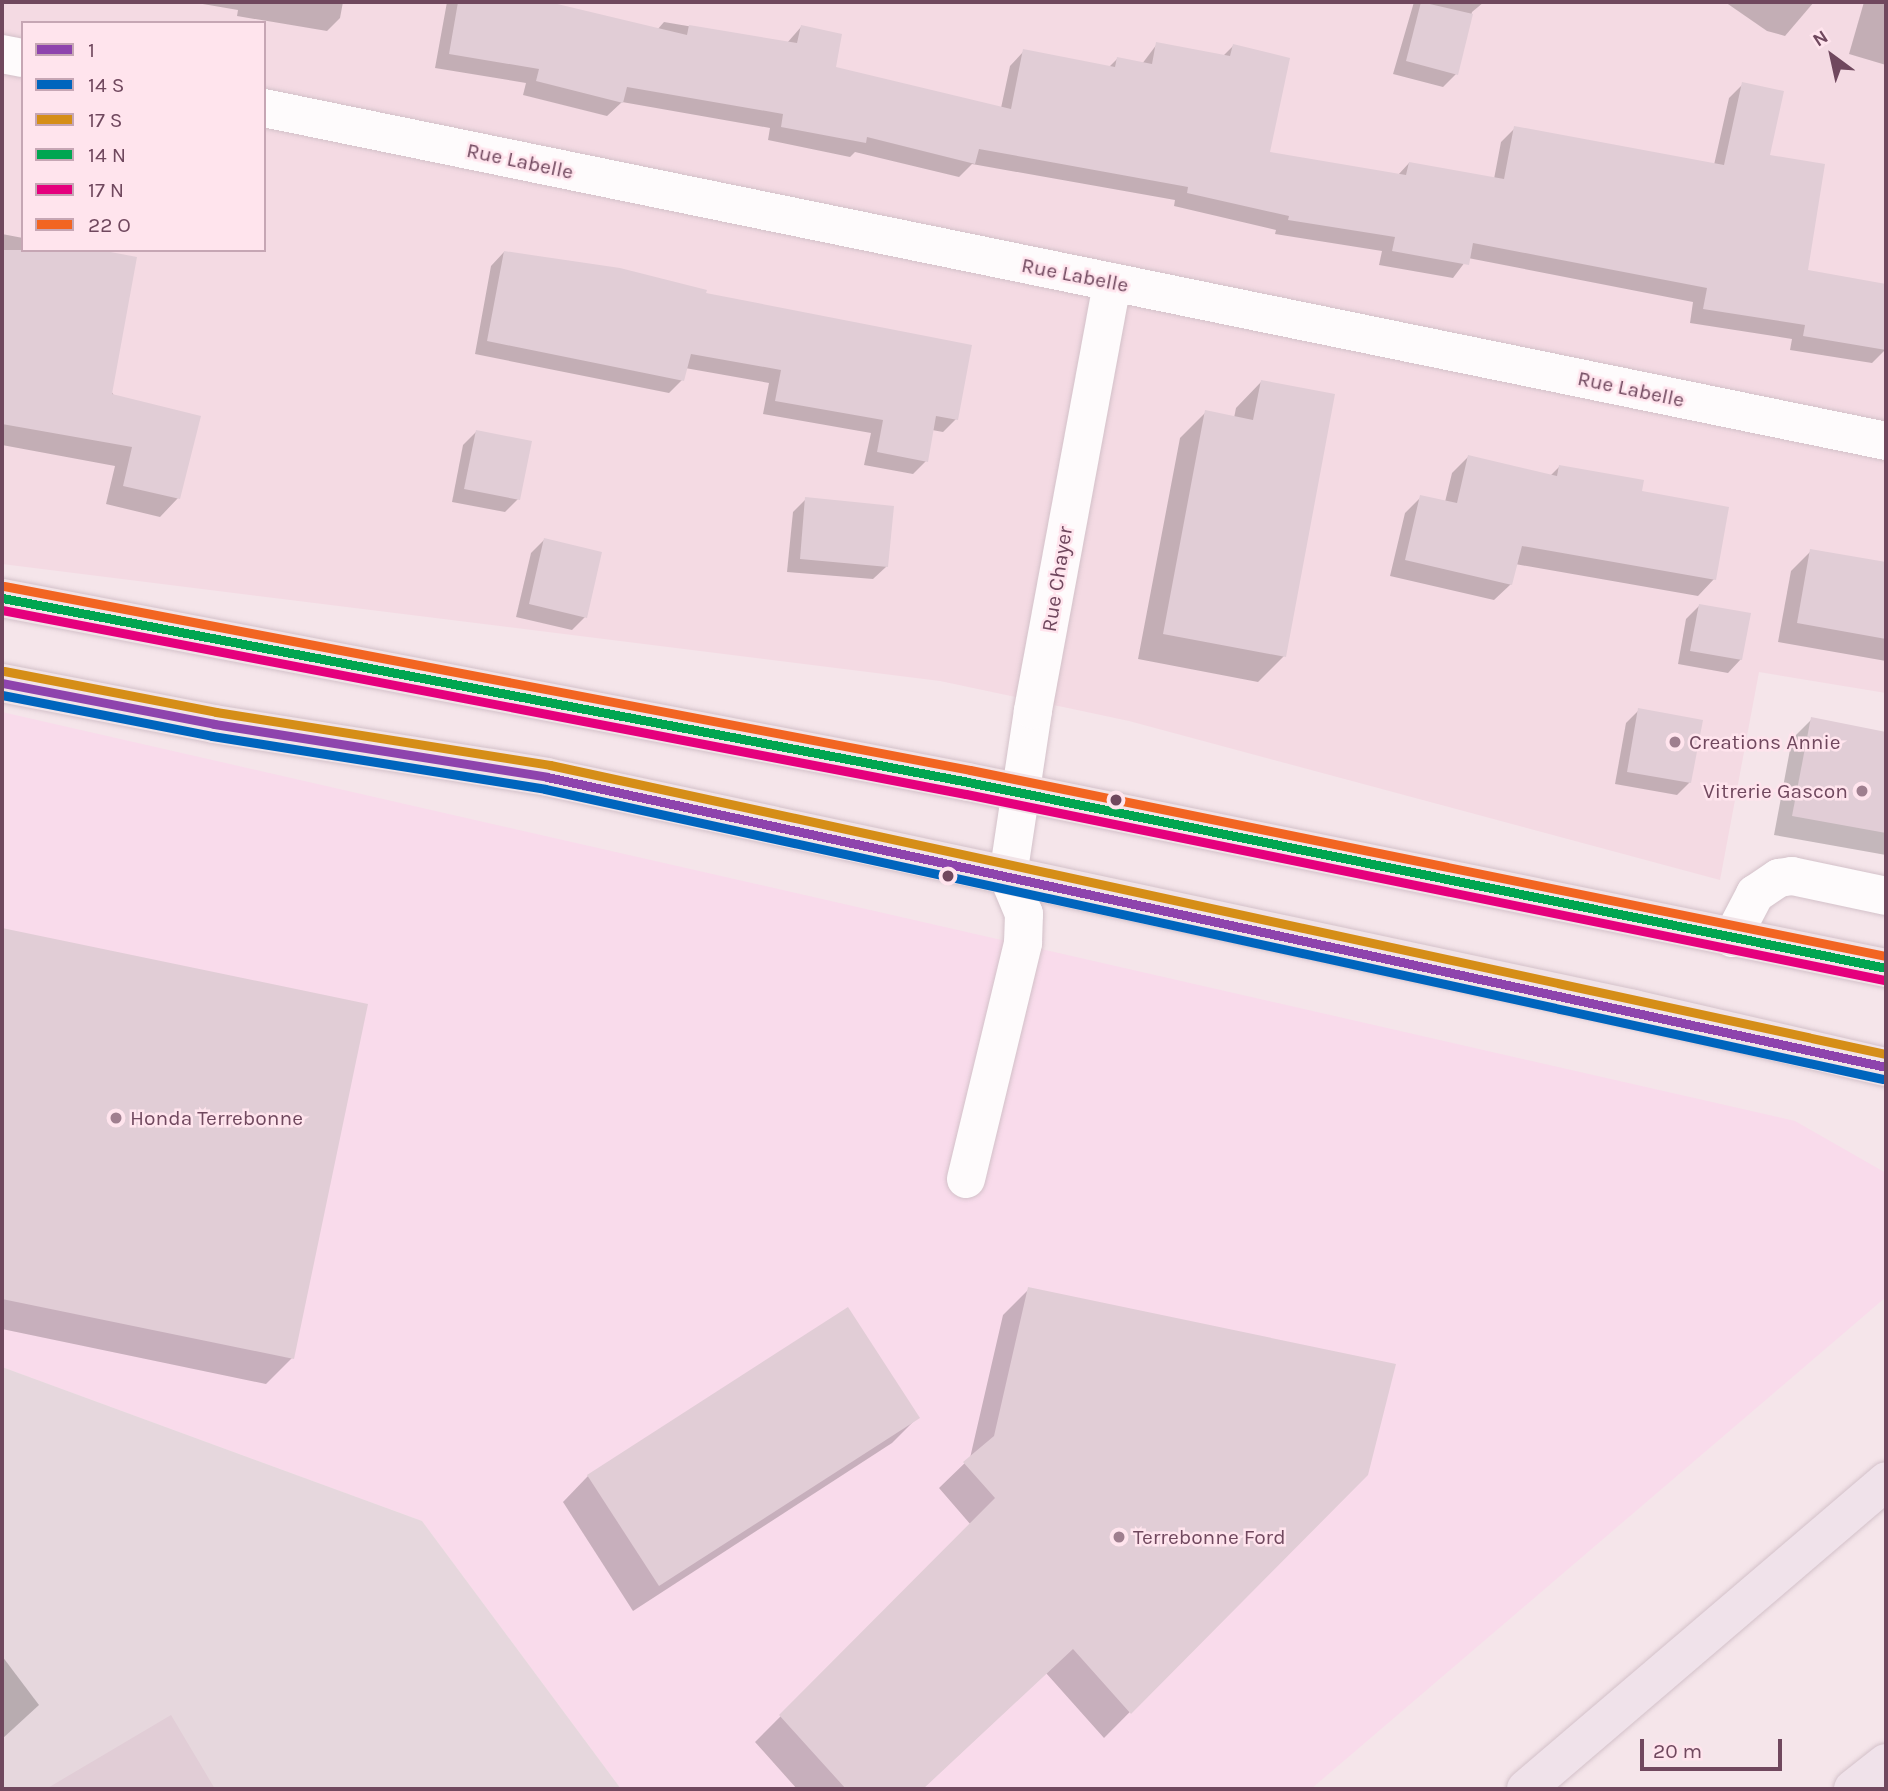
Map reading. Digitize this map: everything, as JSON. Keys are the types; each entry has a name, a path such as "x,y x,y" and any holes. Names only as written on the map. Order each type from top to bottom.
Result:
{"highway":[{"path":"1527,1789 1886,1480"},
{"path":"1853,1789 1886,1763"}],"main road":[{"path":"2,598 1023,794 1886,968"},
{"path":"2,683 214,724 547,777 1886,1067"}],"street":[{"path":"2,54 21,58"},
{"name":"Rue Labelle","path":"266,108 1886,441"},
{"name":"Rue Chayer","path":"1008,876 1023,794 1033,710 1112,282"},
{"path":"966,1179 1023,943 1024,914 1008,876"},
{"path":"1732,938 1755,894 1779,878 1791,876 1886,896"}],"shaded area":[{"path":"2,2 1886,2 1886,693 1759,672 1720,880 1129,721 940,681 2,564"},
{"path":"2,712 1795,1121 1886,1173 1886,1297 1311,1789 621,1789 422,1521 2,1367"},
{"path":"2,1367 422,1521 621,1789 2,1789"}],"building":[{"path":"458,2 549,2 687,35 689,25 797,43 801,25 842,34 836,67 1011,109 1023,49 1115,67 1117,57 1152,64 1156,42 1230,56 1233,44 1290,58 1270,152 1406,175 1409,162 1504,179 1514,126 1724,165 1742,82 1784,91 1770,155 1825,164 1808,270 1886,284 1886,350 1803,336 1805,325 1703,309 1707,288 1473,243 1469,265 1392,251 1395,237 1288,220 1289,216 1187,193 1188,187 979,149 975,164 867,137 866,143 781,127 783,114 627,87 623,103 536,81 539,69 449,54"},
{"path":"1421,2 1473,14 1458,75 1406,61"},
{"path":"2,250 111,252 137,257 112,394 201,416 180,499 123,486 132,447 2,424"},
{"path":"504,251 620,268 707,290 706,293 972,345 958,420 936,416 928,462 877,452 883,420 775,401 781,370 691,354 684,381 487,341"},
{"path":"1261,380 1335,394 1286,657 1163,634 1205,410 1253,420"},
{"path":"476,430 532,441 520,500 464,489"},
{"path":"1468,455 1557,476 1559,465 1644,480 1642,491 1729,507 1716,580 1522,546 1512,585 1405,560 1420,495 1457,503"},
{"path":"805,497 894,506 888,567 800,559"},
{"path":"544,538 602,552 587,618 529,604"},
{"path":"1810,549 1886,562 1886,639 1797,623"},
{"path":"1699,604 1751,613 1742,660 1690,651"},
{"path":"1638,708 1703,720 1691,783 1627,772"},
{"path":"1811,717 1886,732 1886,833 1792,816"},
{"path":"2,928 368,1004 294,1359 2,1299"},
{"path":"1028,1287 1396,1364 1368,1475 1131,1714 1073,1649 923,1789 846,1789 779,1715 995,1498 963,1462 994,1436"},
{"path":"848,1307 920,1418 659,1586 587,1475"},
{"path":"171,1715 215,1789 46,1789"}],"transit line":[{"path":"4,586 970,770 1886,956"},
{"path":"2,598 968,782 1886,968"},
{"path":"2,610 966,794 1884,980"},
{"path":"4,671 216,712 550,765 1886,1054"},
{"name":"1","path":"2,683 214,724 547,777 1886,1067"},
{"path":"2,695 212,736 545,789 1883,1079"}],"place":[{"name":"Creations Annie","path":"1675,742"},
{"name":"Vitrerie Gascon","path":"1862,791"},
{"name":"Honda Terrebonne","path":"116,1118"},
{"name":"Terrebonne Ford","path":"1119,1537"}]}
